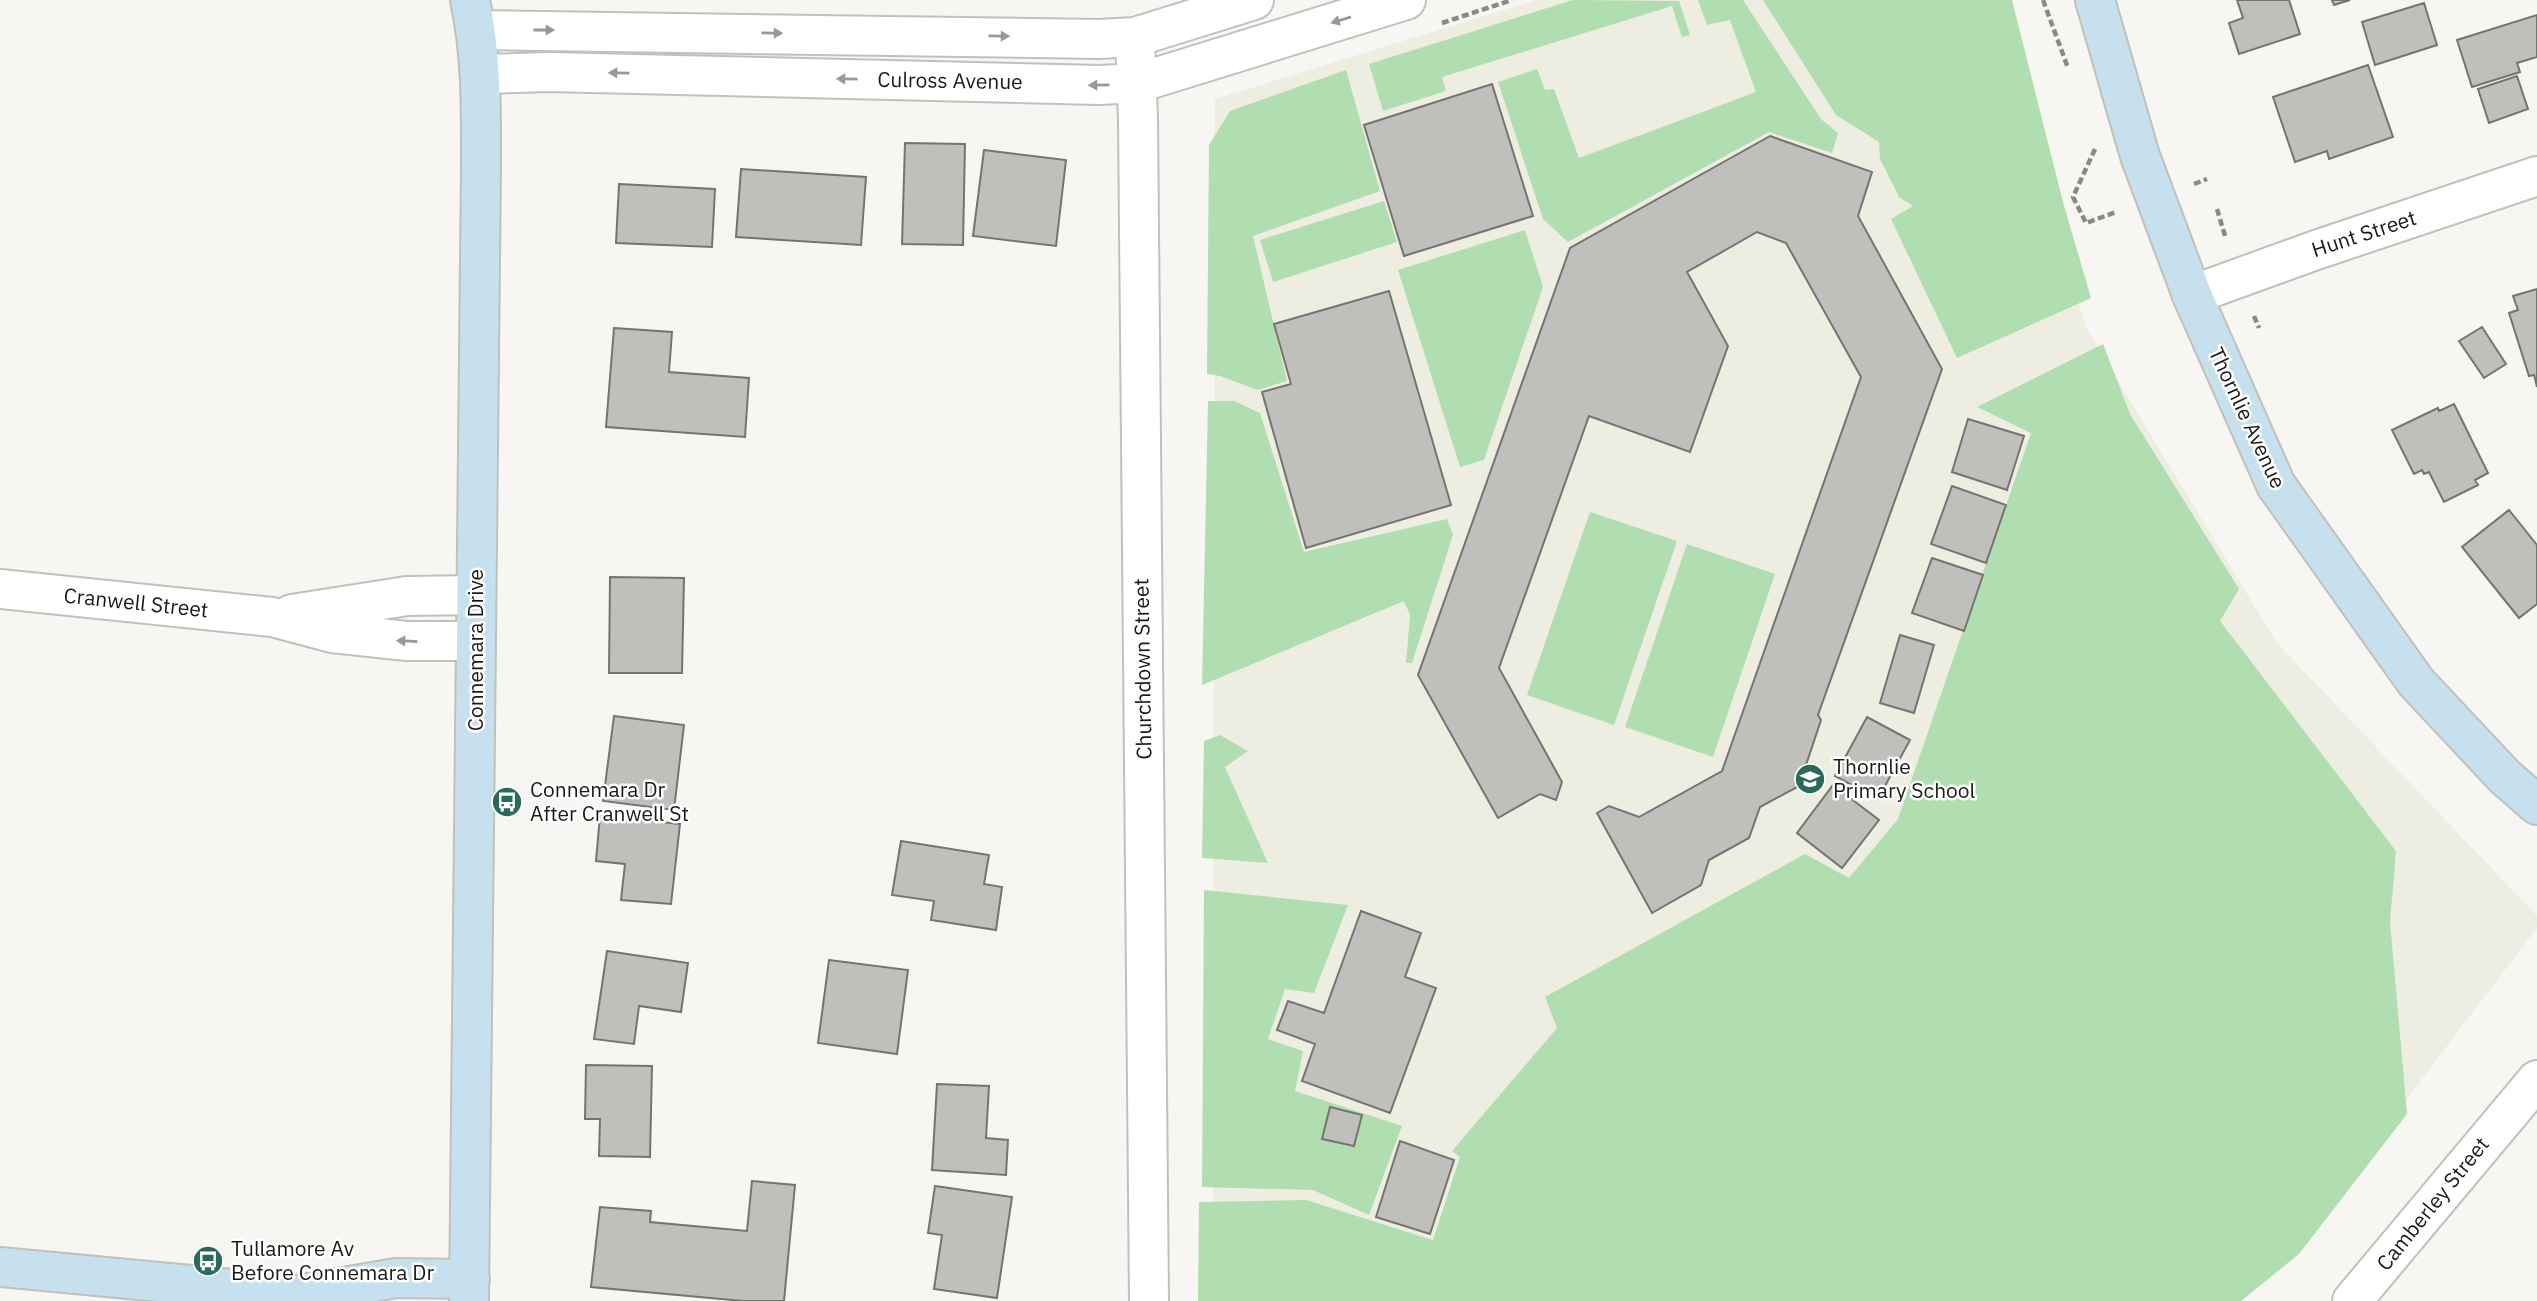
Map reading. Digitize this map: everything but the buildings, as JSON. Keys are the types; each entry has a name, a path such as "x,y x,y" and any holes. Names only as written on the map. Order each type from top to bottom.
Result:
{"street":[{"path":"473,15 1098,39 1135,37 1254,0"},
{"name":"Culross Avenue","path":"481,74 549,72 1099,85 1138,83 1406,0"},
{"name":"Thornlie Avenue","path":"2095,0 2140,156 2192,295 2276,485 2416,682 2505,777 2537,805"},
{"name":"Connemara Drive","path":"470,1290 481,74 473,15"},
{"name":"Churchdown Street","path":"1135,37 1138,83 1149,1301"},
{"name":"Hunt Street","path":"2192,295 2316,250 2537,176"},
{"name":"Cranwell Street","path":"0,589 272,617 332,633 407,641 475,641"},
{"name":"Cranwell Street","path":"272,617 407,596 476,595"},
{"name":"Camberley Street","path":"2352,1301 2525,1093 2537,1056"},
{"path":"0,1267 307,1298 396,1278 470,1290"}],"path":[{"path":"2043,0 2070,73"},
{"path":"2085,223 2073,197 2096,145"}],"shaded area":[{"name":"Thornlie Primary School","path":"1536,0 1983,0 2087,329 2276,642 2537,916 2537,928 2306,1231 1213,1301 1215,99"}],"green space":[{"path":"1573,0 1679,1 1690,35 1682,37 1672,6 1442,77 1446,91 1383,111 1369,64"},
{"path":"1698,0 1743,0 1821,119 1838,133 1832,153 1769,132 1568,242 1543,219 1498,82 1537,69 1545,90 1554,89 1579,158 1756,92 1730,20 1707,25"},
{"path":"1763,0 2012,0 2063,202 2091,298 1957,358 1891,219 1913,206 1899,197 1880,159 1879,142 1836,115"},
{"path":"1346,70 1380,191 1253,236 1287,381 1258,390 1207,374 1209,145 1230,111"},
{"path":"1384,201 1397,242 1273,282 1260,240"},
{"path":"1525,230 1543,287 1484,460 1460,467 1398,270"},
{"path":"2103,344 2130,414 2239,589 2220,621 2396,851 2390,922 2407,1114 2299,1254 2241,1301 1198,1301 1199,1202 1306,1200 1433,1240 1460,1157 1452,1151 1557,1028 1545,997 1805,854 1849,878 1898,819 2031,433 1977,407"},
{"path":"1208,401 1234,401 1260,413 1304,552 1447,519 1453,535 1412,663 1406,663 1410,615 1404,601 1202,685"},
{"path":"1590,512 1677,541 1614,725 1527,695"},
{"path":"1687,544 1775,574 1713,757 1625,727"},
{"path":"1220,735 1248,751 1225,767 1268,863 1202,858 1204,741"},
{"path":"1204,890 1348,905 1314,993 1285,989 1268,1039 1303,1051 1295,1091 1402,1126 1369,1215 1313,1190 1202,1187"}],"place":[{"name":"Thornlie Primary School","path":"1810,779"},
{"name":"Connemara Dr After Cranwell St","path":"507,802"},
{"name":"Tullamore Av Before Connemara Dr","path":"208,1261"}]}
